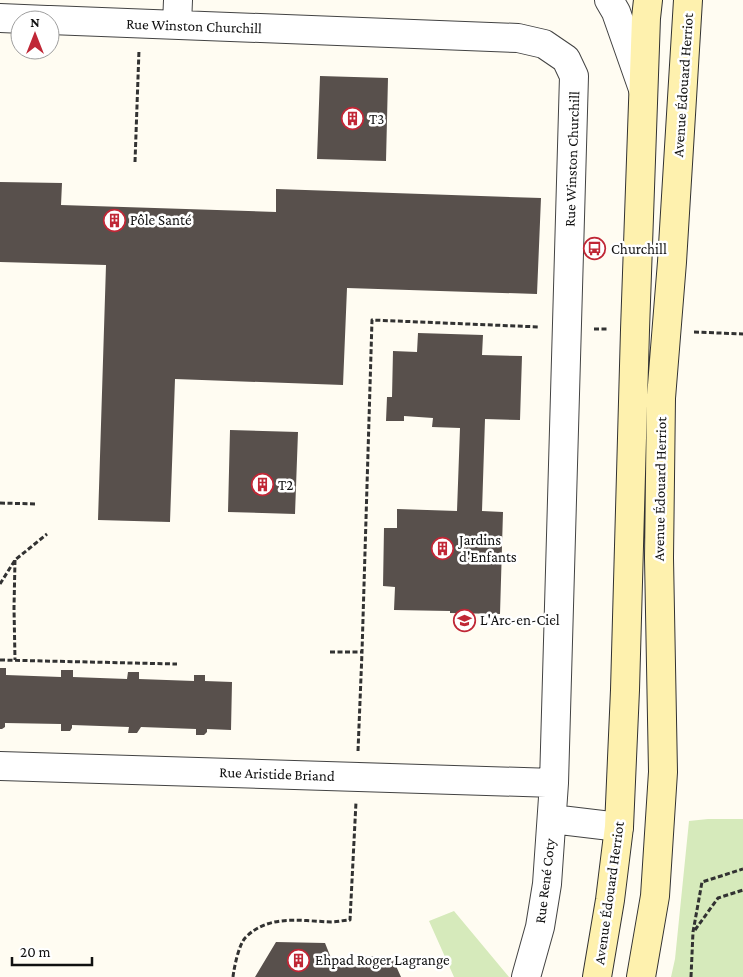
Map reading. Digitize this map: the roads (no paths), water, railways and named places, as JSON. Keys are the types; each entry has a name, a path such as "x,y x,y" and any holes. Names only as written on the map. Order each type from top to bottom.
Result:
{"main road":[{"name":"Avenue Édouard Herriot","path":"597,977 610,900 619,827 625,690 643,89 648,0"},
{"name":"Avenue Édouard Herriot","path":"641,977 655,896 664,772 659,558 661,398 672,262 688,0"}],"street":[{"name":"Avenue Édouard Herriot","path":"610,0 643,89"},
{"name":"Rue Winston Churchill","path":"60,20 140,23 177,12 518,38 544,44 566,59 574,76 554,783"},
{"name":"Rue Aristide Briand","path":"0,766 554,783"},
{"name":"Rue René Coty","path":"526,977 540,926 548,884 554,783"},
{"path":"552,819 619,827"}],"place":[{"name":"T3","path":"353,119"},
{"name":"Pôle Santé","path":"114,220"},
{"name":"Churchill","path":"595,249"},
{"name":"T2","path":"262,485"},
{"name":"Jardins d'Enfants","path":"443,549"},
{"name":"L'Arc-en-Ciel","path":"464,620"},
{"name":"Ehpad Roger Lagrange","path":"299,960"}]}
